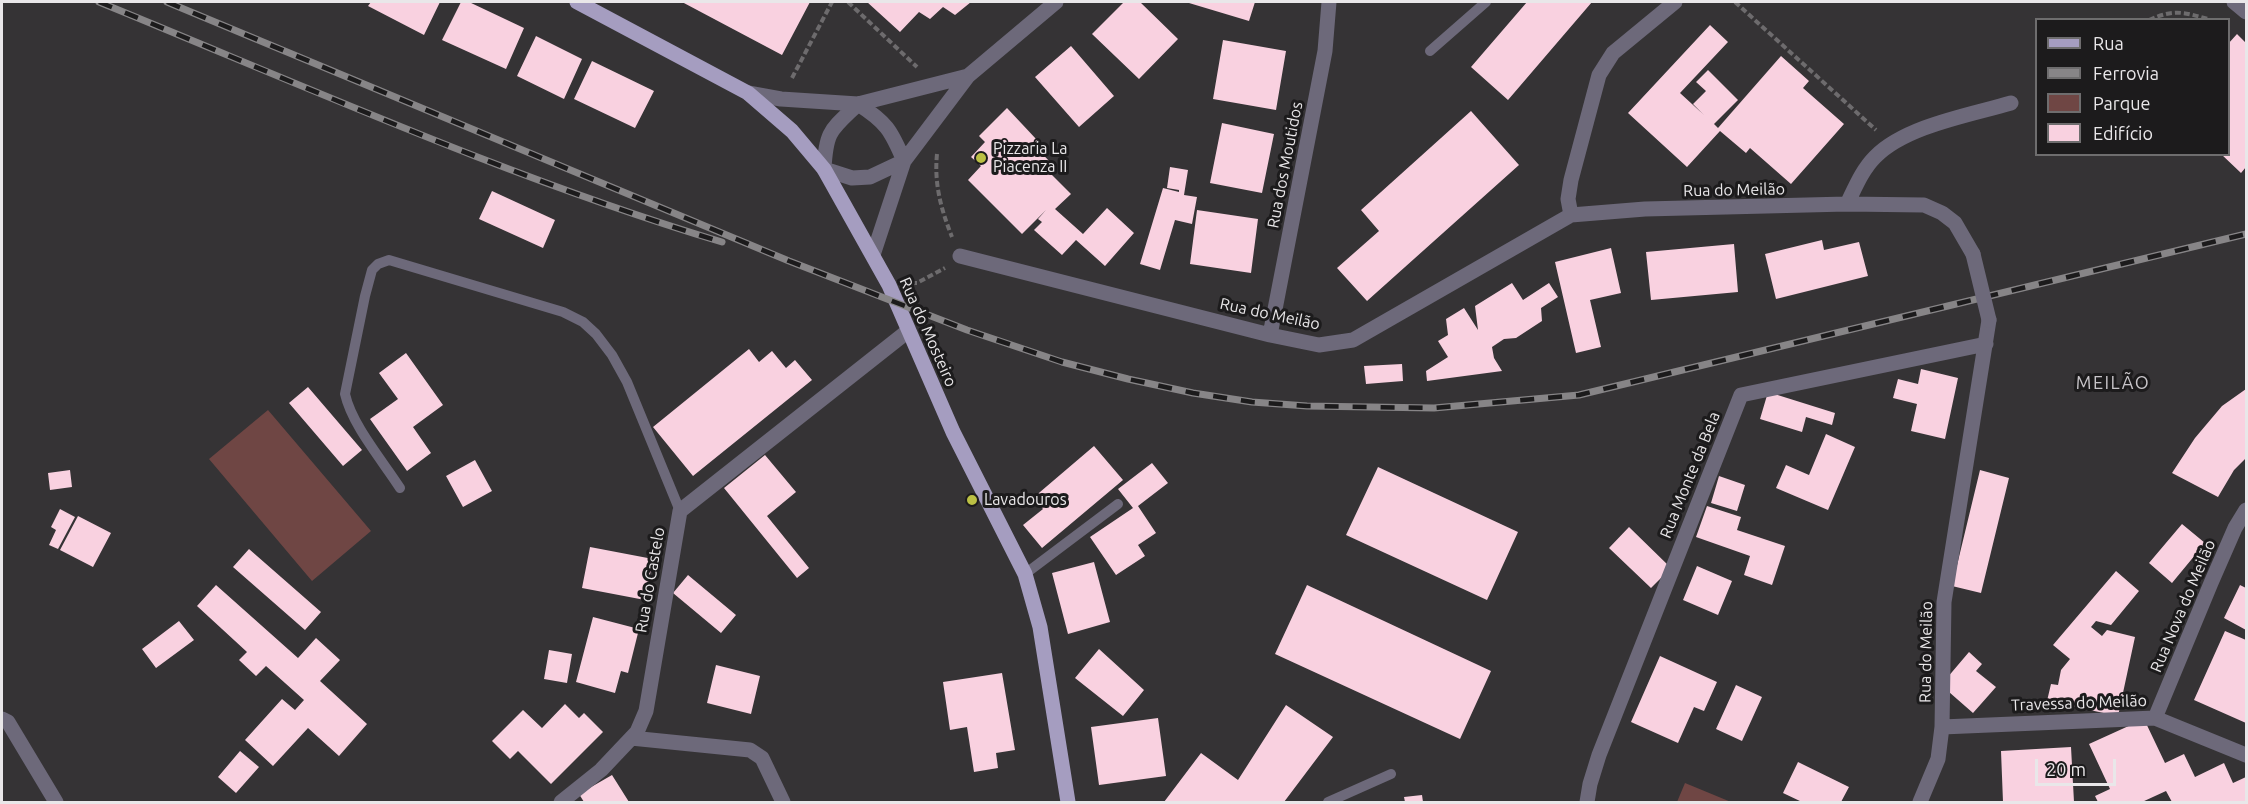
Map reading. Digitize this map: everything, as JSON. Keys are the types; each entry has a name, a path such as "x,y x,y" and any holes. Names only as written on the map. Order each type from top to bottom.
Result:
{"main road":[{"name":"Rua do Mosteiro","path":"576,2 748,93 792,131 824,169 889,285 953,432 1025,574 1040,627 1068,802"}],"street":[{"path":"873,255 904,161 968,76 1056,2"},
{"name":"Rua dos Moutidos","path":"1270,335 1325,51 1329,2"},
{"path":"1571,214 1568,199 1570,180 1599,75 1613,54 1675,2"},
{"path":"2234,2 2247,12"},
{"path":"748,93 781,99 858,104 968,76"},
{"path":"1847,204 1861,175 1875,157 1891,144 1925,127 2011,103"},
{"path":"858,104 880,119 893,136 904,161"},
{"path":"858,104 831,129 825,144 824,169 852,178 870,177 904,161"},
{"name":"Rua do Meilão","path":"960,256 1270,335 1319,345 1353,340 1571,214 1645,209 1847,204 1924,205 1942,213 1955,224 1973,254 1989,320 1944,602 1942,727 1938,759 1920,802"},
{"name":"Rua do Castelo","path":"561,802 601,770 637,732 646,711 680,511 908,330"},
{"name":"Rua Monte da Bela","path":"1587,802 1599,755 1741,395 1986,344"},
{"name":"Rua Nova do Meilão","path":"2155,718 2235,528 2247,510"},
{"name":"Travessa do Meilão","path":"1942,727 2155,718 2247,754"},
{"path":"2,719 9,722 56,802"},
{"path":"631,738 750,750 762,758 783,802"}],"lane":[{"path":"1430,51 1486,2"},
{"path":"400,488 355,419 345,394 372,270 378,264 389,260 563,312 583,322 597,334 627,382 680,511"},
{"path":"1025,574 1118,504"},
{"path":"1328,802 1391,774"}],"path":[{"path":"781,99 832,2"},
{"path":"848,2 917,68 929,86"},
{"path":"1735,2 1891,144"},
{"path":"2154,18 2167,12 2186,13 2204,18"},
{"path":"889,285 917,283 940,272 960,256 938,196 935,173 939,144"}],"green space":[{"path":"268,410 371,531 312,581 209,459"},
{"path":"1685,783 1731,802 1677,802"}],"building":[{"path":"371,2 440,2 424,35 368,6"},
{"path":"461,2 469,2 524,28 506,69 442,40"},
{"path":"682,2 810,2 782,55"},
{"path":"867,2 971,2 955,15 943,7 930,19 919,12 900,32"},
{"path":"1124,2 1140,2 1178,39 1139,79 1092,34"},
{"path":"1190,2 1255,2 1249,21"},
{"path":"1527,2 1592,2 1508,100 1471,67"},
{"path":"1710,25 1728,42 1680,93 1704,115 1693,104 1706,91 1696,82 1708,70 1738,100 1714,124 1718,128 1781,56 1809,81 1803,88 1844,124 1791,184 1750,148 1746,153 1720,131 1687,167 1628,113"},
{"path":"2237,34 2246,43 2246,167 2241,173 2223,156 2230,156 2230,42"},
{"path":"536,36 582,59 564,99 517,76"},
{"path":"1223,40 1286,51 1276,110 1213,99"},
{"path":"1071,46 1114,96 1079,127 1035,77"},
{"path":"592,61 654,91 635,128 574,99"},
{"path":"1007,108 1037,140 1033,144 1050,162 1045,168 1071,194 1055,209 1083,234 1107,208 1134,233 1105,266 1076,240 1062,255 1034,230 1042,222 1038,219 1046,210 1022,234 968,180 981,166 971,157 985,142 979,136"},
{"path":"1471,111 1519,165 1367,301 1337,268 1379,231 1361,210"},
{"path":"1222,123 1274,134 1262,193 1210,183"},
{"path":"1170,167 1188,170 1184,195 1197,197 1192,224 1175,220 1160,270 1140,264 1163,188 1179,192 1179,190 1167,188"},
{"path":"492,191 555,220 543,248 479,219"},
{"path":"1197,210 1258,219 1251,273 1190,264"},
{"path":"1822,240 1824,250 1859,242 1868,276 1776,299 1765,254"},
{"path":"1734,244 1738,292 1651,300 1646,252"},
{"path":"1611,248 1621,293 1590,300 1601,347 1576,353 1555,262"},
{"path":"1512,283 1523,300 1549,283 1558,297 1541,308 1542,321 1516,338 1504,339 1492,347 1494,358 1502,371 1427,381 1426,371 1448,357 1438,341 1448,335 1446,319 1464,308 1478,330 1475,306"},
{"path":"749,349 759,362 772,351 786,368 795,360 812,380 693,476 653,427"},
{"path":"406,353 443,405 413,427 431,453 407,471 370,419 398,399 379,373"},
{"path":"1402,364 1403,381 1366,384 1364,366"},
{"path":"1921,369 1958,378 1945,439 1911,431 1917,404 1893,398 1898,379 1918,384"},
{"path":"308,387 362,450 343,466 289,403"},
{"path":"2246,389 2246,458 2234,470 2218,497 2172,473 2195,438 2222,406"},
{"path":"1768,392 1835,413 1832,425 1806,417 1802,432 1760,419"},
{"path":"1826,434 1855,447 1828,510 1776,488 1786,465 1809,475"},
{"path":"1094,446 1123,480 1042,548 1023,525 1043,509 1033,498"},
{"path":"765,455 796,492 767,516 809,568 797,578 724,488"},
{"path":"475,460 492,491 463,507 446,476"},
{"path":"1152,463 1168,483 1138,506 1156,533 1138,545 1145,556 1116,575 1090,537 1133,508 1118,489"},
{"path":"1378,467 1518,532 1487,600 1346,535"},
{"path":"70,470 72,487 50,490 48,473"},
{"path":"1980,470 2009,478 1981,593 1952,586"},
{"path":"1719,476 1745,485 1737,511 1711,503"},
{"path":"1707,506 1741,517 1737,530 1785,546 1772,585 1744,575 1750,556 1696,537"},
{"path":"60,509 75,517 58,549 49,545 56,530 51,527"},
{"path":"78,516 111,533 93,567 60,550"},
{"path":"2182,524 2205,543 2172,583 2149,563"},
{"path":"1629,527 1671,568 1651,588 1609,548"},
{"path":"590,547 653,559 645,600 582,588"},
{"path":"249,549 321,612 305,630 233,567"},
{"path":"1094,562 1110,622 1068,634 1052,573"},
{"path":"1697,566 1732,581 1718,615 1683,600"},
{"path":"2116,571 2139,591 2111,625 2096,621 2091,627 2102,636 2107,630 2135,637 2118,716 2047,701 2051,684 2058,685 2061,670 2070,659 2053,645"},
{"path":"688,575 736,615 721,633 673,593"},
{"path":"216,585 298,658 316,638 340,660 320,681 367,724 339,756 308,728 273,766 245,740 282,699 295,710 304,700 266,666 256,676 239,660 247,652 197,606"},
{"path":"1307,585 1491,671 1460,739 1275,654"},
{"path":"2240,585 2246,588 2246,630 2224,618"},
{"path":"593,617 639,629 628,673 621,671 615,693 576,682"},
{"path":"179,621 194,640 156,668 142,649"},
{"path":"2225,631 2246,640 2246,723 2194,700"},
{"path":"1099,649 1144,690 1123,716 1075,678"},
{"path":"549,650 572,654 567,683 544,679"},
{"path":"1969,652 1982,664 1976,671 1996,687 1973,713 1941,685"},
{"path":"1660,656 1717,682 1704,711 1694,707 1678,743 1631,722"},
{"path":"716,665 760,676 751,714 707,703"},
{"path":"1002,673 1015,750 996,753 998,768 974,772 967,727 950,730 943,682"},
{"path":"1736,685 1762,697 1742,741 1716,729"},
{"path":"565,704 579,718 584,713 603,732 551,784 518,751 510,759 492,741 523,710 542,728"},
{"path":"1286,705 1333,737 1284,802 1164,802 1201,753 1238,780"},
{"path":"1158,718 1166,776 1099,785 1091,727"},
{"path":"2144,719 2165,763 2184,754 2195,777 2224,763 2233,783 2246,777 2246,802 2172,802 2166,791 2142,802 2098,802 2095,796 2110,789 2089,744"},
{"path":"2071,747 2074,802 2003,802 2001,751"},
{"path":"240,751 259,767 236,793 218,777"},
{"path":"1798,762 1849,787 1841,802 1802,802 1783,793"},
{"path":"612,775 629,802 584,802 579,794"},
{"path":"1422,795 1423,802 1405,802 1404,797"}],"railway":[{"path":"99,2 408,130 564,189 722,242"},
{"path":"167,2 789,261 967,330 1062,362 1128,379 1193,393 1252,402 1307,406 1434,408 1579,395 2246,234"}],"place":[{"name":"Pizzaria La Piacenza II","path":"981,158"},
{"name":"Lavadouros","path":"972,500"}],"district":[{"name":"MEILÃO","path":"2113,383"}]}
